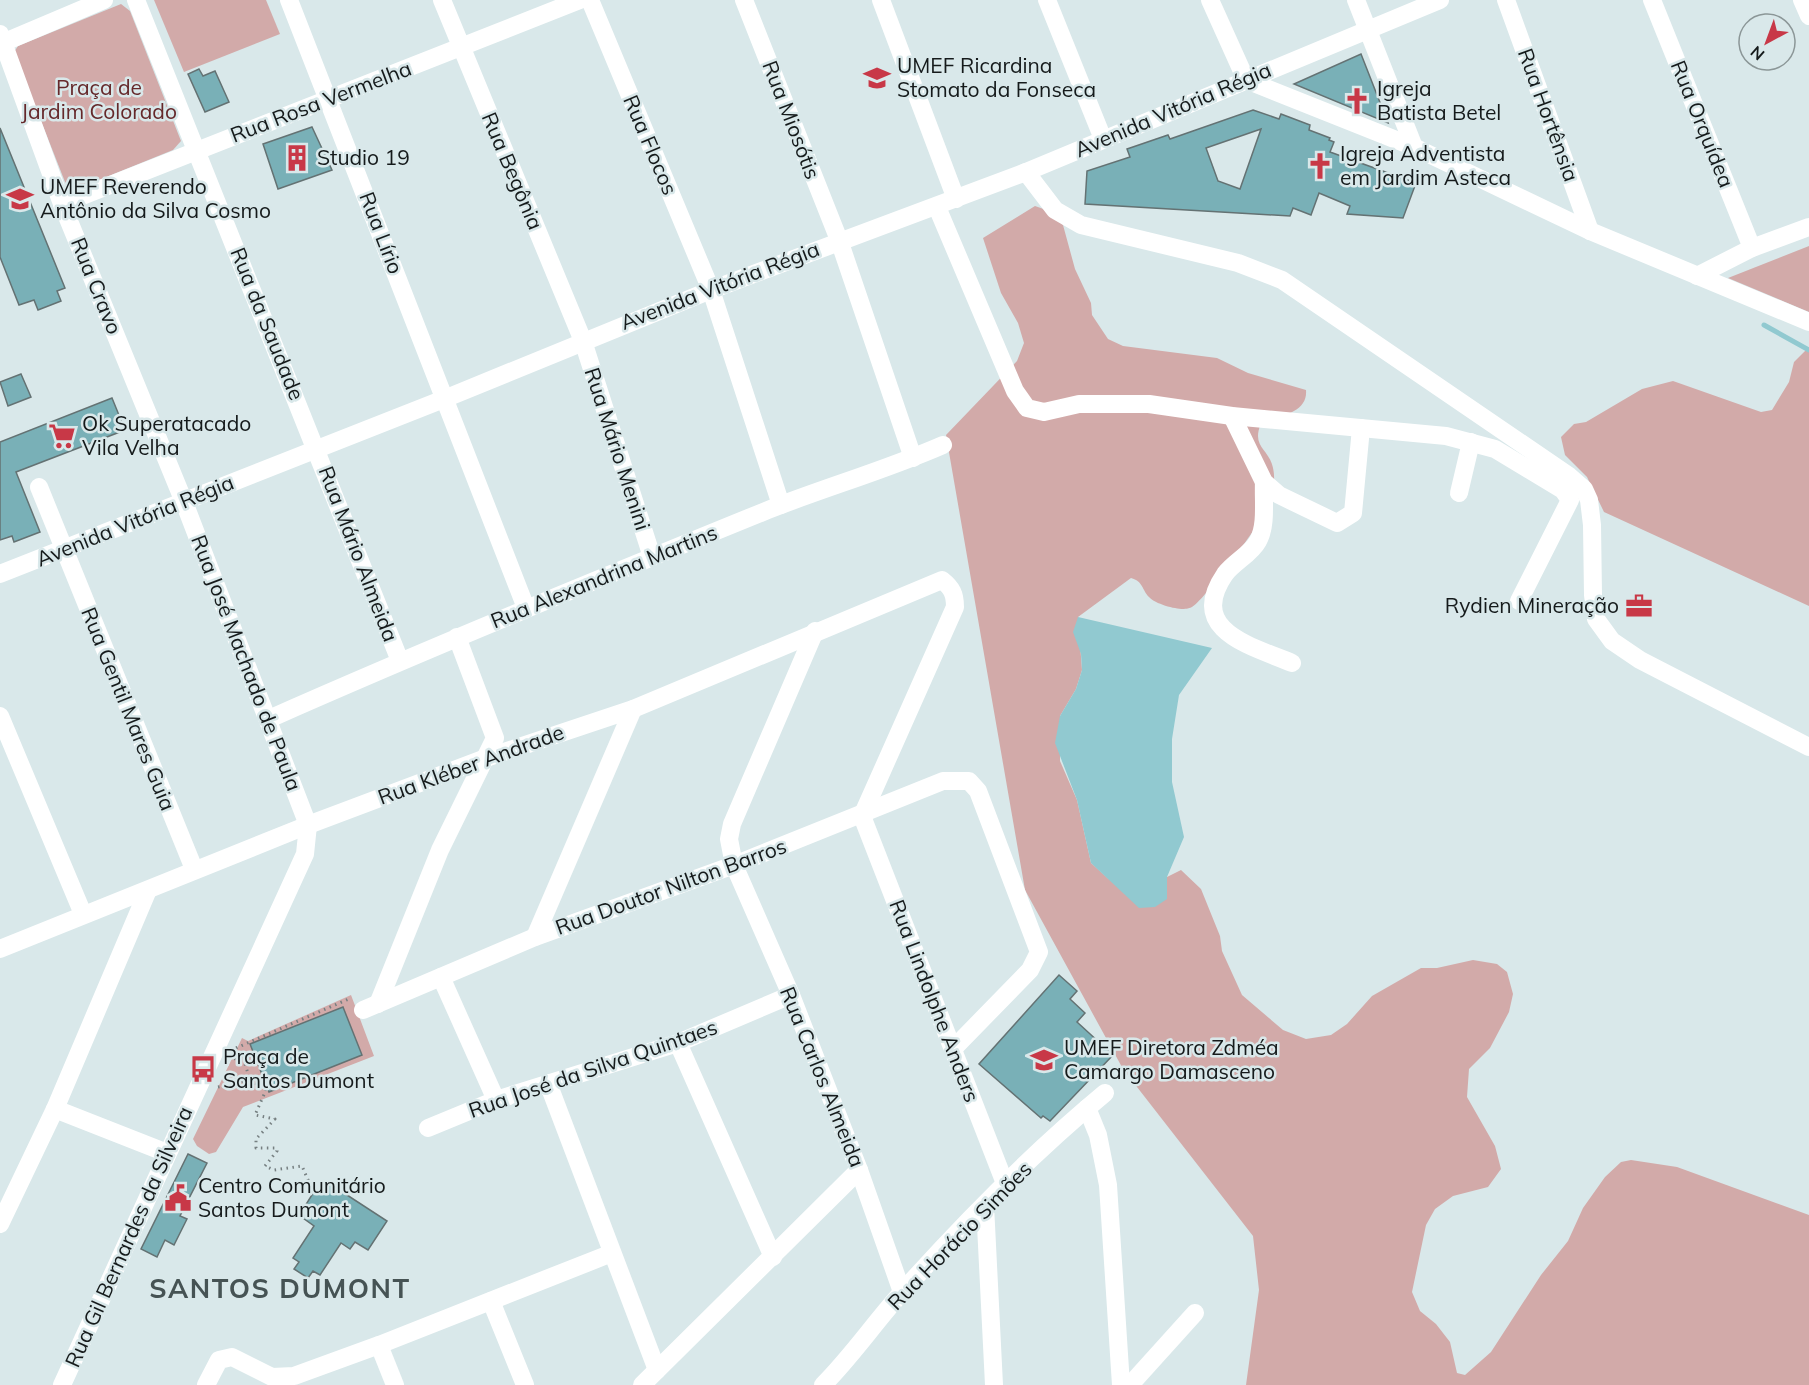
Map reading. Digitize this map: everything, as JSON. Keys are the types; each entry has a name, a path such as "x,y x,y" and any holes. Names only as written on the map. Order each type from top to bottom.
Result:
{"street":[{"path":"1,40 104,0"},
{"name":"Rua da Saudade","path":"136,0 316,448"},
{"name":"Rua Lírio","path":"289,0 526,608"},
{"name":"Rua Begônia","path":"442,0 583,341"},
{"name":"Rua Rosa Vermelha","path":"62,204 580,0"},
{"name":"Rua Flocos","path":"590,0 711,290 781,505"},
{"name":"Rua Miosótis","path":"744,0 838,240 913,458"},
{"path":"881,0 956,199"},
{"path":"1047,0 1103,139"},
{"path":"1210,0 1246,80 1414,147 1590,231 1809,322"},
{"path":"1356,0 1414,147"},
{"name":"Avenida Vitória Régia","path":"0,574 444,399 838,240 937,207 1026,172 1367,28 1440,0"},
{"name":"Rua Hortênsia","path":"1506,0 1590,231"},
{"name":"Rua Orquídea","path":"1652,0 1752,248"},
{"path":"1802,0 1809,16"},
{"name":"Rua Cravo","path":"1,40 62,204 184,502"},
{"path":"1026,172 1055,210 1081,225 1238,263 1282,280 1569,476 1584,489 1589,500 1596,619 1612,641 1640,660 1809,747"},
{"path":"937,207 1015,391 1027,408 1044,412 1079,404 1149,404 1232,416 1446,436 1495,449 1563,490 1570,500 1520,601"},
{"path":"1697,276 1752,248 1809,227"},
{"name":"Rua Mário Menini","path":"583,341 652,557"},
{"path":"1232,416 1264,482 1279,495 1337,523 1349,518 1354,506 1361,428"},
{"path":"1459,493 1471,442"},
{"name":"Rua Alexandrina Martins","path":"269,719 526,608 781,505 943,445"},
{"name":"Rua Mário Almeida","path":"316,448 400,661"},
{"path":"1264,482 1262,531 1257,543 1226,572 1214,598 1213,613 1224,632 1292,663"},
{"name":"Rua Gentil Mares Guia","path":"39,487 194,869"},
{"name":"Rua José Machado de Paula","path":"184,502 309,825"},
{"name":"Rua Kléber Andrade","path":"0,949 148,890 194,869 309,825 486,758 633,709 815,631 942,580 950,586 955,597 955,607 862,816"},
{"name":"Rua Carlos Almeida","path":"815,631 732,824 729,839 734,865 790,995 859,1170 902,1293"},
{"path":"370,1007 440,850 495,738 493,727 457,637"},
{"path":"535,937 633,709"},
{"path":"0,716 83,914"},
{"name":"Rua Doutor Nilton Barros","path":"370,1007 535,937 734,865 862,816 943,781 969,781 978,791 1039,952 1030,970 953,1049"},
{"name":"Rua Lindolphe Anders","path":"862,816 1006,1186"},
{"name":"Rua Gil Bernardes da Silveira","path":"62,1385 167,1153 218,1063 305,854 309,825"},
{"path":"0,1224 54,1109 148,890"},
{"path":"441,977 496,1100"},
{"name":"Rua José da Silva Quintaes","path":"428,1128 496,1100 678,1043 790,995"},
{"path":"678,1043 772,1257"},
{"path":"548,1083 657,1370"},
{"name":"Rua Horácio Simões","path":"823,1385 843,1376 902,1293 985,1205 1105,1093"},
{"path":"1087,1108 1105,1161 1108,1185 1121,1385"},
{"path":"54,1109 167,1153"},
{"path":"642,1385 859,1170"},
{"path":"985,1205 994,1385"},
{"path":"206,1385 219,1360 232,1357 272,1377 283,1378 379,1345 612,1253"},
{"path":"491,1302 525,1385"},
{"path":"1130,1385 1195,1313"},
{"path":"379,1345 395,1385"}],"path":[{"path":"218,1063 234,1049 357,995 370,1007"},
{"path":"218,1063 231,1056 234,1049"},
{"path":"231,1056 245,1064 250,1080 266,1090 255,1115 275,1119 256,1139 256,1148 276,1148 265,1166 274,1170 302,1166 311,1187"},
{"path":"220,1077 215,1087 250,1080"}],"green space":[{"path":"154,0 266,0 280,34 184,72"},
{"name":"Praça de Jardim Colorado","path":"121,4 130,11 181,141 173,150 79,188 70,187 65,182 14,52 18,46"},
{"path":"1035,206 1052,212 1063,225 1075,269 1091,303 1092,315 1108,339 1123,346 1217,358 1248,373 1306,390 1305,398 1298,409 1261,423 1258,438 1273,468 1273,496 1262,518 1199,601 1185,609 1165,606 1152,600 1140,583 1131,578 1078,617 1082,670 1076,689 1060,716 1060,761 1077,800 1091,863 1112,882 1167,899 1167,877 1181,870 1201,889 1220,936 1222,951 1242,995 1283,1030 1306,1039 1331,1035 1347,1024 1372,996 1421,968 1437,968 1473,960 1497,964 1507,972 1513,994 1509,1012 1490,1048 1469,1069 1467,1097 1495,1146 1501,1169 1488,1187 1453,1196 1435,1209 1426,1225 1412,1292 1420,1311 1436,1324 1450,1342 1457,1373 1465,1375 1491,1352 1541,1275 1568,1241 1583,1208 1605,1177 1621,1162 1631,1160 1677,1167 1809,1215 1809,1385 1246,1385 1259,1290 1253,1236 1123,1069 1025,890 946,435 1017,361 1024,343 1018,323 1001,293 983,238"},
{"path":"1809,246 1809,312 1728,278"},
{"path":"1809,347 1809,606 1604,512 1587,477 1565,455 1561,437 1574,424 1586,422 1642,389 1673,381 1761,412 1772,410 1789,382 1794,362"},
{"path":"351,995 374,1056 243,1107 216,1152 209,1154 197,1146 193,1139 242,1038 248,1041"}],"water":[{"path":"1078,617 1212,648 1179,695 1172,739 1172,782 1184,837 1167,877 1167,899 1155,907 1139,908 1091,863 1077,800 1055,743 1060,716 1076,689 1082,670 1081,654 1073,632"}],"building":[{"name":"Igreja Batista Betel","path":"1361,54 1388,123 1294,84"},
{"path":"199,69 203,76 215,71 229,102 205,112 188,74"},
{"path":"1253,110 1279,119 1281,114 1310,125 1309,130 1330,138 1329,140 1334,142 1330,152 1416,183 1403,218 1347,214 1350,206 1319,193 1311,215 1293,208 1290,216 1085,204 1087,171 1130,157 1127,149 1168,135 1170,139","holes":["1261,129 1240,189 1218,181 1206,148"]},
{"name":"Studio 19","path":"312,127 332,170 278,189 263,144"},
{"path":"0,128 65,288 57,291 61,301 38,310 34,300 19,305 0,257"},
{"path":"21,374 31,397 8,406 0,382"},
{"name":"Ok Superatacado Vila Velha","path":"112,398 125,430 16,472 40,532 14,542 12,536 0,540 0,442"},
{"name":"UMEF Diretora Zdméa Camargo Damasceno","path":"1059,975 1077,991 1070,999 1085,1013 1077,1022 1113,1055 1050,1121 1043,1116 1041,1118 979,1064"},
{"path":"343,1007 362,1055 269,1092 250,1044"},
{"name":"Centro Comunitário Santos Dumont","path":"188,1154 207,1163 180,1216 187,1219 174,1245 165,1240 157,1257 141,1249"},
{"path":"327,1182 387,1221 368,1250 355,1242 350,1249 341,1243 320,1275 313,1271 308,1278 294,1269 299,1262 293,1258 314,1226 303,1218 309,1209 305,1206 315,1190 319,1194"}],"waterway":[{"path":"1764,325 1809,350"}],"place":[{"name":"UMEF Ricardina Stomato da Fonseca","path":"877,78"},
{"name":"Igreja Batista Betel","path":"1357,101"},
{"name":"Studio 19","path":"297,158"},
{"name":"Igreja Adventista em Jardim Asteca","path":"1320,166"},
{"name":"UMEF Reverendo Antônio da Silva Cosmo","path":"20,199"},
{"name":"Ok Superatacado Vila Velha","path":"62,436"},
{"name":"Rydien Mineração","path":"1639,606"},
{"name":"UMEF Diretora Zdméa Camargo Damasceno","path":"1044,1060"},
{"name":"Praça de Santos Dumont","path":"203,1069"},
{"name":"Centro Comunitário Santos Dumont","path":"178,1198"}],"district":[{"name":"SANTOS DUMONT","path":"280,1289"}]}
